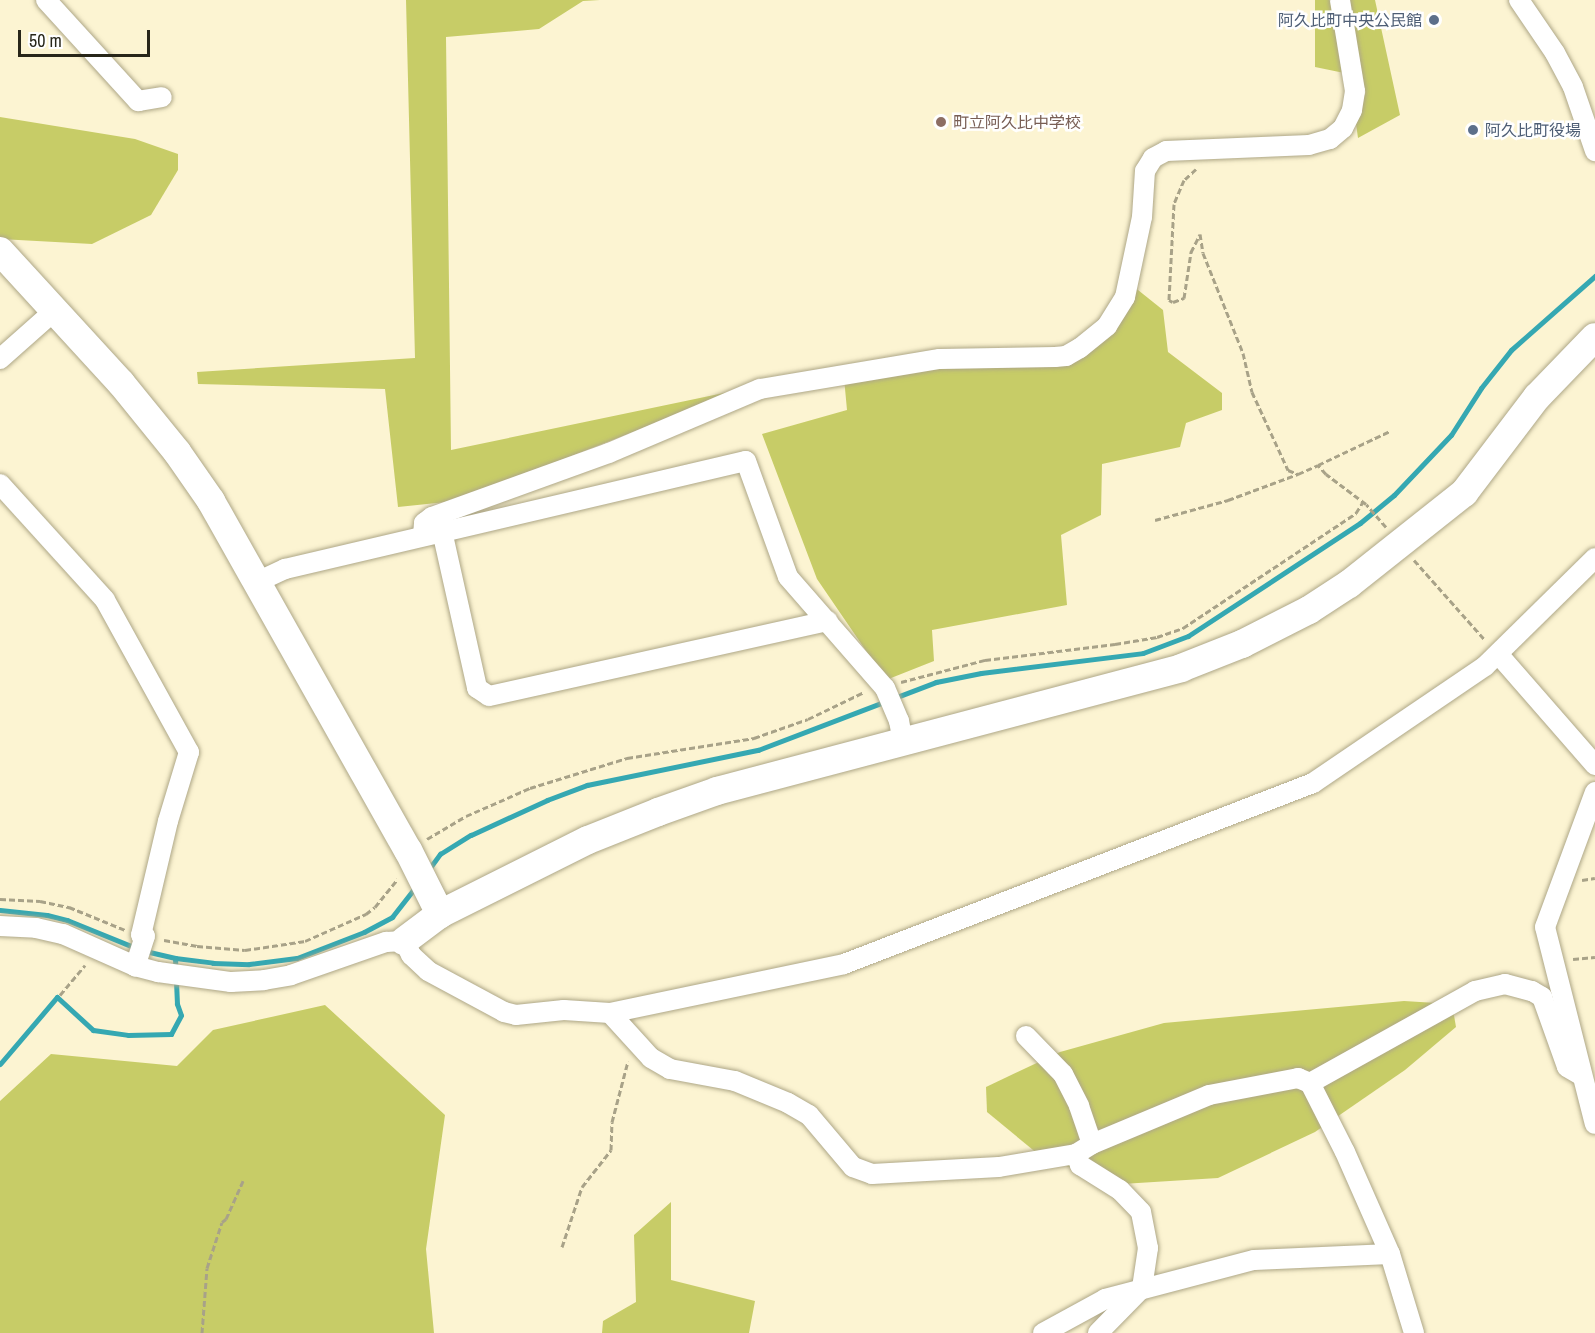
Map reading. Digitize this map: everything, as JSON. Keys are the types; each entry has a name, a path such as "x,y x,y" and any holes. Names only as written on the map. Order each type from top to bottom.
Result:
{"street":[{"path":"46,0 138,101 162,97"},
{"path":"828,621 489,696 477,688 433,533 424,523 432,517 609,453 760,389 940,359 1066,356 1080,348 1107,326 1125,297 1142,217 1145,171 1153,158 1166,151 1309,145 1330,139 1343,128 1352,110 1355,91 1340,0"},
{"path":"1519,0 1555,53 1573,87 1595,151"},
{"path":"0,251 121,382 177,452 211,501 421,877 404,941 411,955 428,971 504,1012 528,1016 564,1010 610,1013 844,964 1313,783 1499,655 1595,558"},
{"path":"0,359 54,311"},
{"path":"421,877 588,840 717,791 901,731 1181,668 1242,644 1309,610 1392,552 1464,494 1537,397 1595,337"},
{"path":"257,582 285,569 746,461 788,577 883,686 901,731"},
{"path":"0,484 105,600 189,752 168,821 135,966"},
{"path":"1499,655 1595,765"},
{"path":"1595,792 1545,927 1595,1124"},
{"path":"0,926 36,928 63,934 135,966 158,972 231,982 264,980 291,975 386,942 404,941"},
{"path":"1310,1083 1475,991 1505,984 1532,991 1542,997 1567,1067 1581,1075"},
{"path":"610,1013 651,1058 670,1069 735,1081 788,1102 809,1115 853,1167 872,1174 999,1167 1084,1149 1209,1095 1298,1078 1310,1083 1345,1152 1390,1254 1414,1333"},
{"path":"1026,1036 1063,1074 1079,1106 1084,1149 1080,1165 1120,1190 1141,1212 1148,1248 1142,1288 1098,1333"},
{"path":"1043,1333 1105,1299 1254,1260 1390,1254"}],"path":[{"path":"1198,168 1184,180 1174,204 1169,300 1173,302 1184,298 1191,252 1200,234 1203,253 1243,353 1252,392 1288,470 1298,474"},
{"path":"1155,520 1228,500 1318,465"},
{"path":"0,899 40,901 69,907 143,938 197,946 245,950 305,941 366,914 421,877 466,816 530,788 627,758 754,738 808,719 883,686 954,666 1157,637 1183,628 1356,513 1363,502"},
{"path":"60,995 99,949"},
{"path":"562,1247 582,1186 611,1150 612,1122 634,1039"},
{"path":"202,1333 207,1268 222,1222 226,1219 243,1181"}],"green space":[{"path":"406,0 600,0 583,1 539,29 446,37 451,450 743,389 456,501 398,507 385,389 198,384 197,372 415,358"},
{"path":"1315,0 1375,0 1400,115 1358,138 1349,74 1315,67"},
{"path":"0,117 135,139 178,154 178,170 151,215 92,244 0,239"},
{"path":"1133,286 1163,310 1168,352 1222,393 1222,410 1186,423 1180,447 1102,464 1101,515 1061,535 1067,605 932,630 934,661 886,680 817,579 762,434 847,410 844,378 943,364 1070,360"},
{"path":"1404,1001 1452,1004 1456,1027 1405,1070 1315,1132 1218,1178 1122,1184 1044,1159 987,1112 986,1087 1060,1052 1164,1023"},
{"path":"325,1005 445,1115 426,1249 434,1333 0,1333 0,1101 51,1054 177,1066 213,1030"},
{"path":"671,1202 671,1280 755,1301 749,1333 602,1333 603,1321 636,1302 634,1235"}],"waterway":[{"path":"429,869 440,854 471,835 547,800 587,785 758,750 936,682 981,673 1143,653 1188,636 1360,523 1394,495 1451,435 1481,388 1511,350 1595,276"},
{"path":"145,951 213,963 249,964 297,958 364,932 392,917 416,886"},
{"path":"0,910 47,915 67,920 136,948"},
{"path":"0,1064 57,997 93,1030 128,1035 171,1034 181,1015 177,1004 175,958"}],"place":[{"name":"阿久比町中央公民館","path":"1434,20"},
{"name":"町立阿久比中学校","path":"941,122"},
{"name":"阿久比町役場","path":"1473,130"}]}
